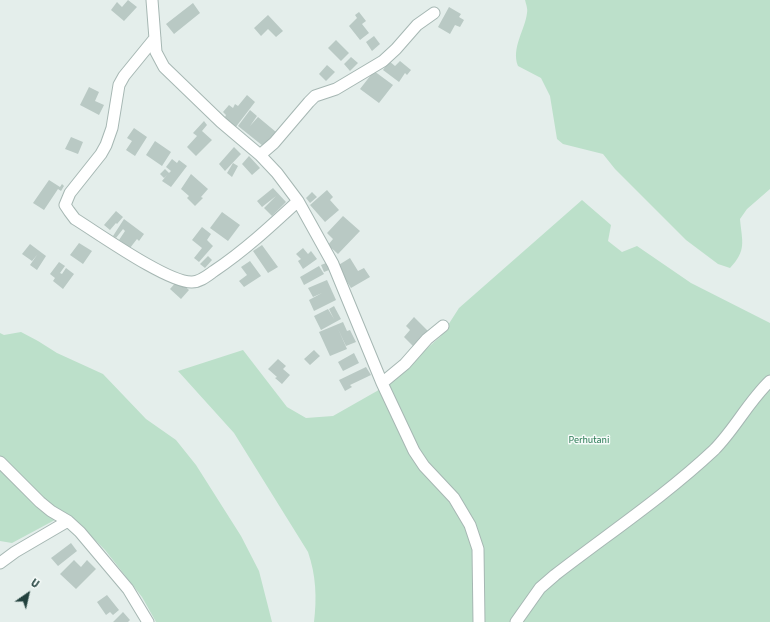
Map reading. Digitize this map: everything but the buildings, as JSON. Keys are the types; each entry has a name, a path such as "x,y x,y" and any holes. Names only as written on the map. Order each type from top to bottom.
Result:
{"street":[{"path":"152,0 156,52 164,67 221,122 260,155 277,174 298,201 333,264 382,383 414,451 424,466 454,498 470,525 478,549 479,622"},
{"path":"260,155 274,143 303,108 316,96 336,89 383,61 396,49 417,25 434,13"},
{"path":"155,38 124,76 119,85 112,128 106,145 101,154 70,193 66,201 66,206 75,219 154,268 184,281 191,282 200,280 230,260 260,236 298,201"},
{"path":"382,383 405,364 427,339 443,326"},
{"path":"516,622 540,588 674,485 714,449 732,430 755,398 770,381"},
{"path":"0,462 40,502 51,511 68,521 80,532 128,589 148,622"},
{"path":"0,563 15,552 68,521"}],"green space":[{"path":"525,0 770,0 770,189 747,209 740,219 742,240 741,251 730,268 718,264 686,240 615,169 603,154 563,144 557,139 550,96 541,78 518,66 516,59 517,46 526,19 527,6"},
{"name":"Perhutani","path":"582,200 611,225 608,241 622,252 637,246 691,283 770,323 770,622 314,622 315,587 313,569 308,552 234,433 178,371 243,350 287,407 306,418 333,416 377,391 398,374 441,336 459,308"},
{"path":"21,332 57,353 103,374 146,419 176,440 196,465 241,536 259,571 272,622 156,622 142,597 105,550 72,517 66,514 12,543 0,541 0,333 4,335"}]}
